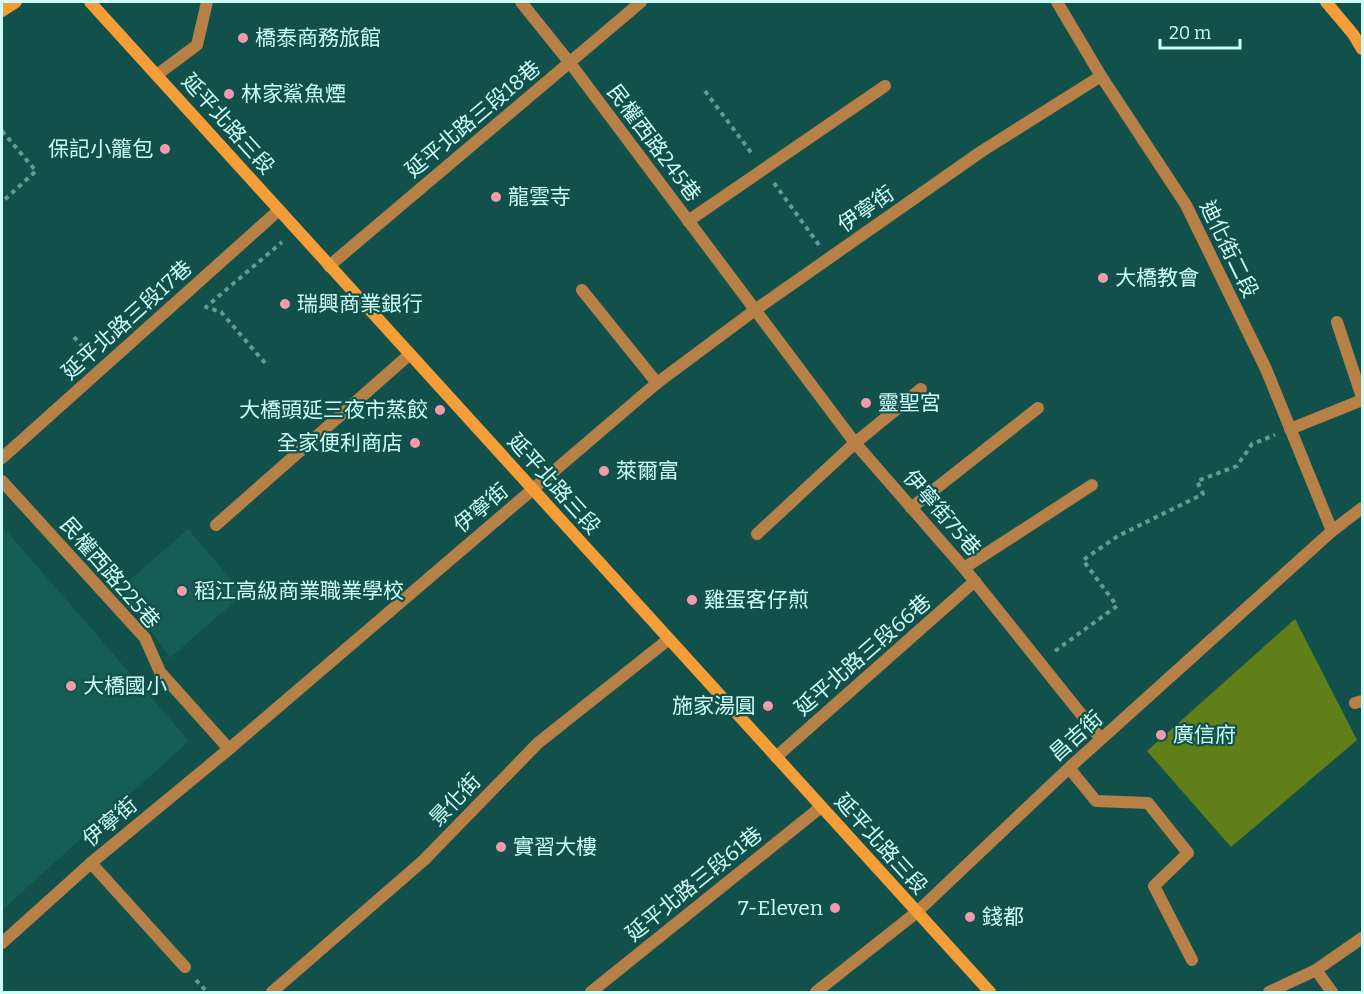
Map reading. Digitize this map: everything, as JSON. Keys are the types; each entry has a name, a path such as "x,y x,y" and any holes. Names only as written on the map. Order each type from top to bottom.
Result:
{"street":[{"path":"2,11 16,2"},
{"name":"延平北路三段","path":"90,2 158,74 329,266 990,993"},
{"path":"158,74 197,45 207,2"},
{"name":"民權西路245巷","path":"520,2 570,63 755,310"},
{"name":"延平北路三段18巷","path":"329,266 641,2"},
{"name":"迪化街二段","path":"1057,2 1101,76 1186,206 1266,369 1332,531"},
{"path":"1326,2 1353,34 1362,49"},
{"name":"伊寧街","path":"2,943 91,863 229,749 657,383 755,310 982,151 1101,76"},
{"path":"688,220 885,86"},
{"name":"延平北路三段17巷","path":"2,458 279,210"},
{"path":"582,290 657,383"},
{"name":"伊寧街75巷","path":"755,310 855,442 975,581 1101,739"},
{"path":"1290,429 1362,399 1337,322"},
{"path":"216,525 410,354"},
{"path":"757,534 855,442 921,389"},
{"path":"911,508 1038,408"},
{"name":"民權西路225巷","path":"2,481 145,638 160,672 229,749"},
{"path":"964,568 1092,485"},
{"name":"昌吉街","path":"816,993 917,912 1069,768 1332,531 1362,508"},
{"name":"延平北路三段66巷","path":"776,757 975,581"},
{"name":"景化街","path":"272,993 424,860 538,743 669,639"},
{"path":"1069,768 1096,801 1148,803 1188,853 1154,886 1192,960"},
{"name":"延平北路三段61巷","path":"591,993 821,807"},
{"path":"91,863 185,967"},
{"path":"1269,993 1316,970 1362,938"},
{"path":"1316,970 1332,993"}],"path":[{"path":"705,91 829,258"},
{"path":"2,130 36,171 2,202"},
{"path":"265,363 221,312 206,307 297,230"},
{"path":"1040,662 1118,606 1083,560 1118,536 1203,494 1197,481 1237,466 1252,444 1290,429"}],"shaded area":[{"name":"大橋國小","path":"2,526 189,741 2,910"},
{"name":"稻江高級商業職業學校","path":"188,529 243,594 170,658 121,588"}],"green space":[{"path":"1295,619 1357,740 1231,847 1147,751"}],"place":[{"name":"橋泰商務旅館","path":"243,38"},
{"name":"林家鯊魚煙","path":"229,94"},
{"name":"保記小籠包","path":"165,149"},
{"name":"龍雲寺","path":"496,197"},
{"name":"大橋教會","path":"1103,278"},
{"name":"瑞興商業銀行","path":"285,304"},
{"name":"靈聖宮","path":"866,403"},
{"name":"大橋頭延三夜市蒸餃","path":"440,410"},
{"name":"全家便利商店","path":"415,443"},
{"name":"萊爾富","path":"604,471"},
{"name":"稻江高級商業職業學校","path":"182,591"},
{"name":"雞蛋客仔煎","path":"692,600"},
{"name":"大橋國小","path":"71,686"},
{"name":"施家湯圓","path":"768,706"},
{"name":"廣信府","path":"1161,735"},
{"name":"實習大樓","path":"501,847"},
{"name":"7-Eleven","path":"835,908"},
{"name":"錢都","path":"970,917"}]}
